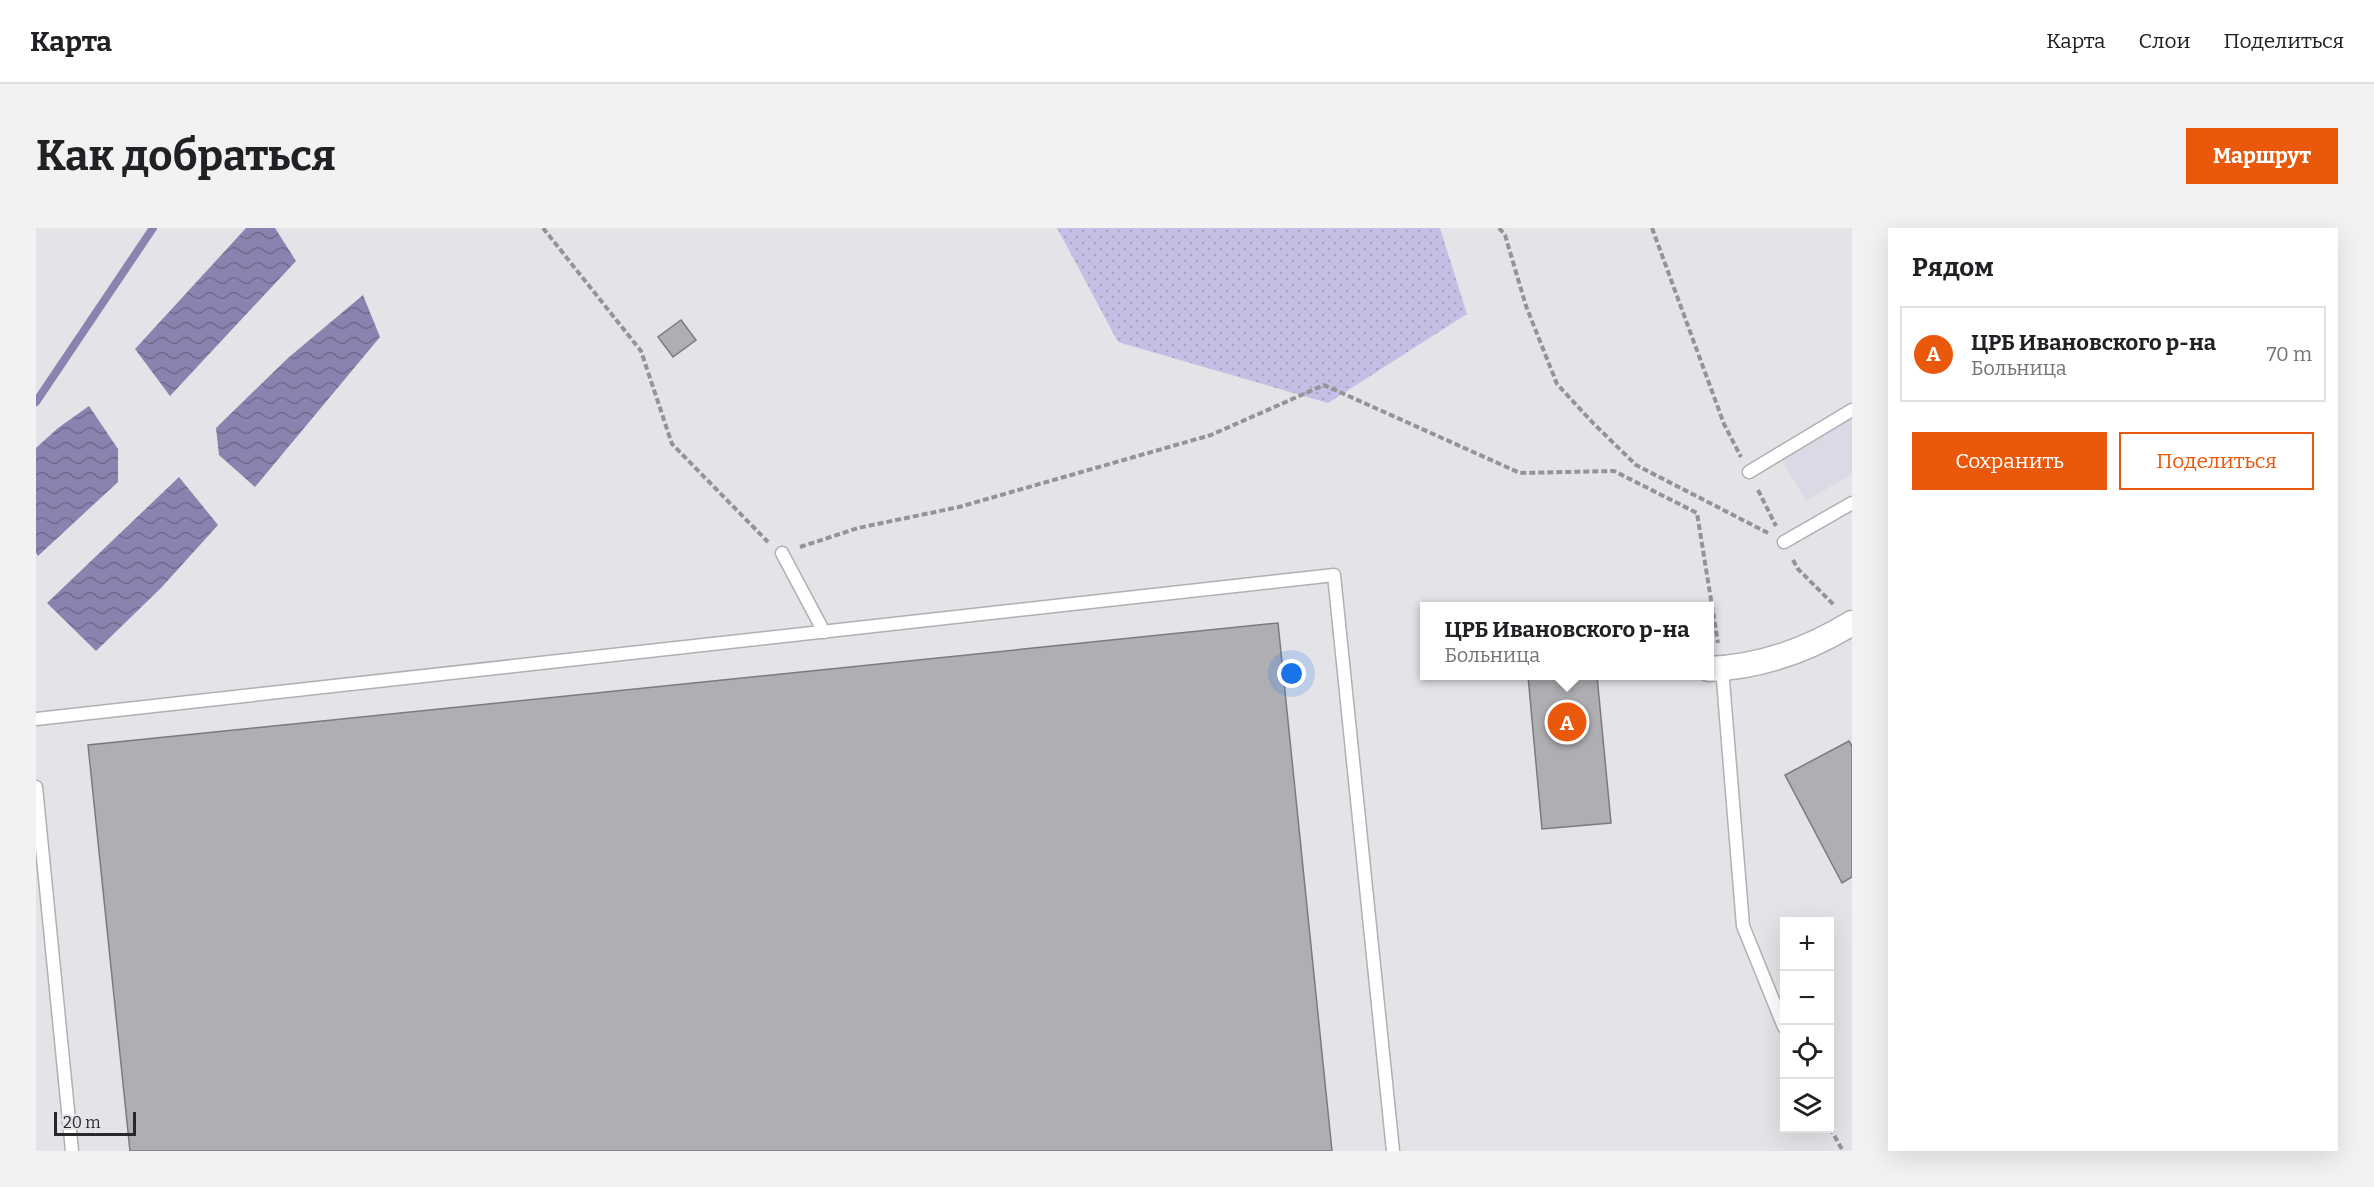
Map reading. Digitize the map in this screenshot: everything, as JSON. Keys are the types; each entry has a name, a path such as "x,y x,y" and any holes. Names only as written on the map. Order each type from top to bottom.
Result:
{"street":[{"path":"1716,668 1768,661 1799,651 1828,638 1844,615"}],"lane":[{"path":"1749,472 1852,410"},
{"path":"1784,542 1852,503"},
{"path":"782,553 824,632"},
{"path":"36,719 1334,575 1393,1151"},
{"path":"1716,668 1743,926 1784,1025"},
{"path":"36,787 72,1151"}],"path":[{"path":"543,228 641,351 672,444 780,554 858,528 958,507 1211,435 1324,385 1520,473 1614,471 1697,513 1708,602"},
{"path":"1498,228 1505,235 1526,306 1557,384 1636,465 1784,542"},
{"path":"1652,228 1724,424 1798,568 1844,615"},
{"path":"1714,652 1716,668"},
{"path":"1833,1133 1843,1151"}],"shaded area":[{"path":"1057,228 1440,228 1467,314 1328,403 1118,342"},
{"path":"1852,412 1852,474 1806,501 1779,455"}],"water":[{"path":"246,228 275,228 296,261 170,396 135,349"},
{"path":"363,295 380,337 255,487 219,455 216,428 288,358"},
{"path":"89,406 118,449 118,482 38,556 36,553 36,448 58,428"},
{"path":"179,477 218,525 161,588 96,651 47,603"}],"building":[{"path":"681,320 696,340 673,357 658,337"},
{"path":"1278,623 1332,1151 130,1151 88,745"},
{"path":"1528,680 1597,680 1611,823 1542,829"},
{"path":"1849,741 1852,746 1852,877 1842,883 1785,775"}],"waterway":[{"path":"36,402 153,228"}],"place":[{"name":"ЦРБ Ивановского р-на","path":"1567,722"}]}
